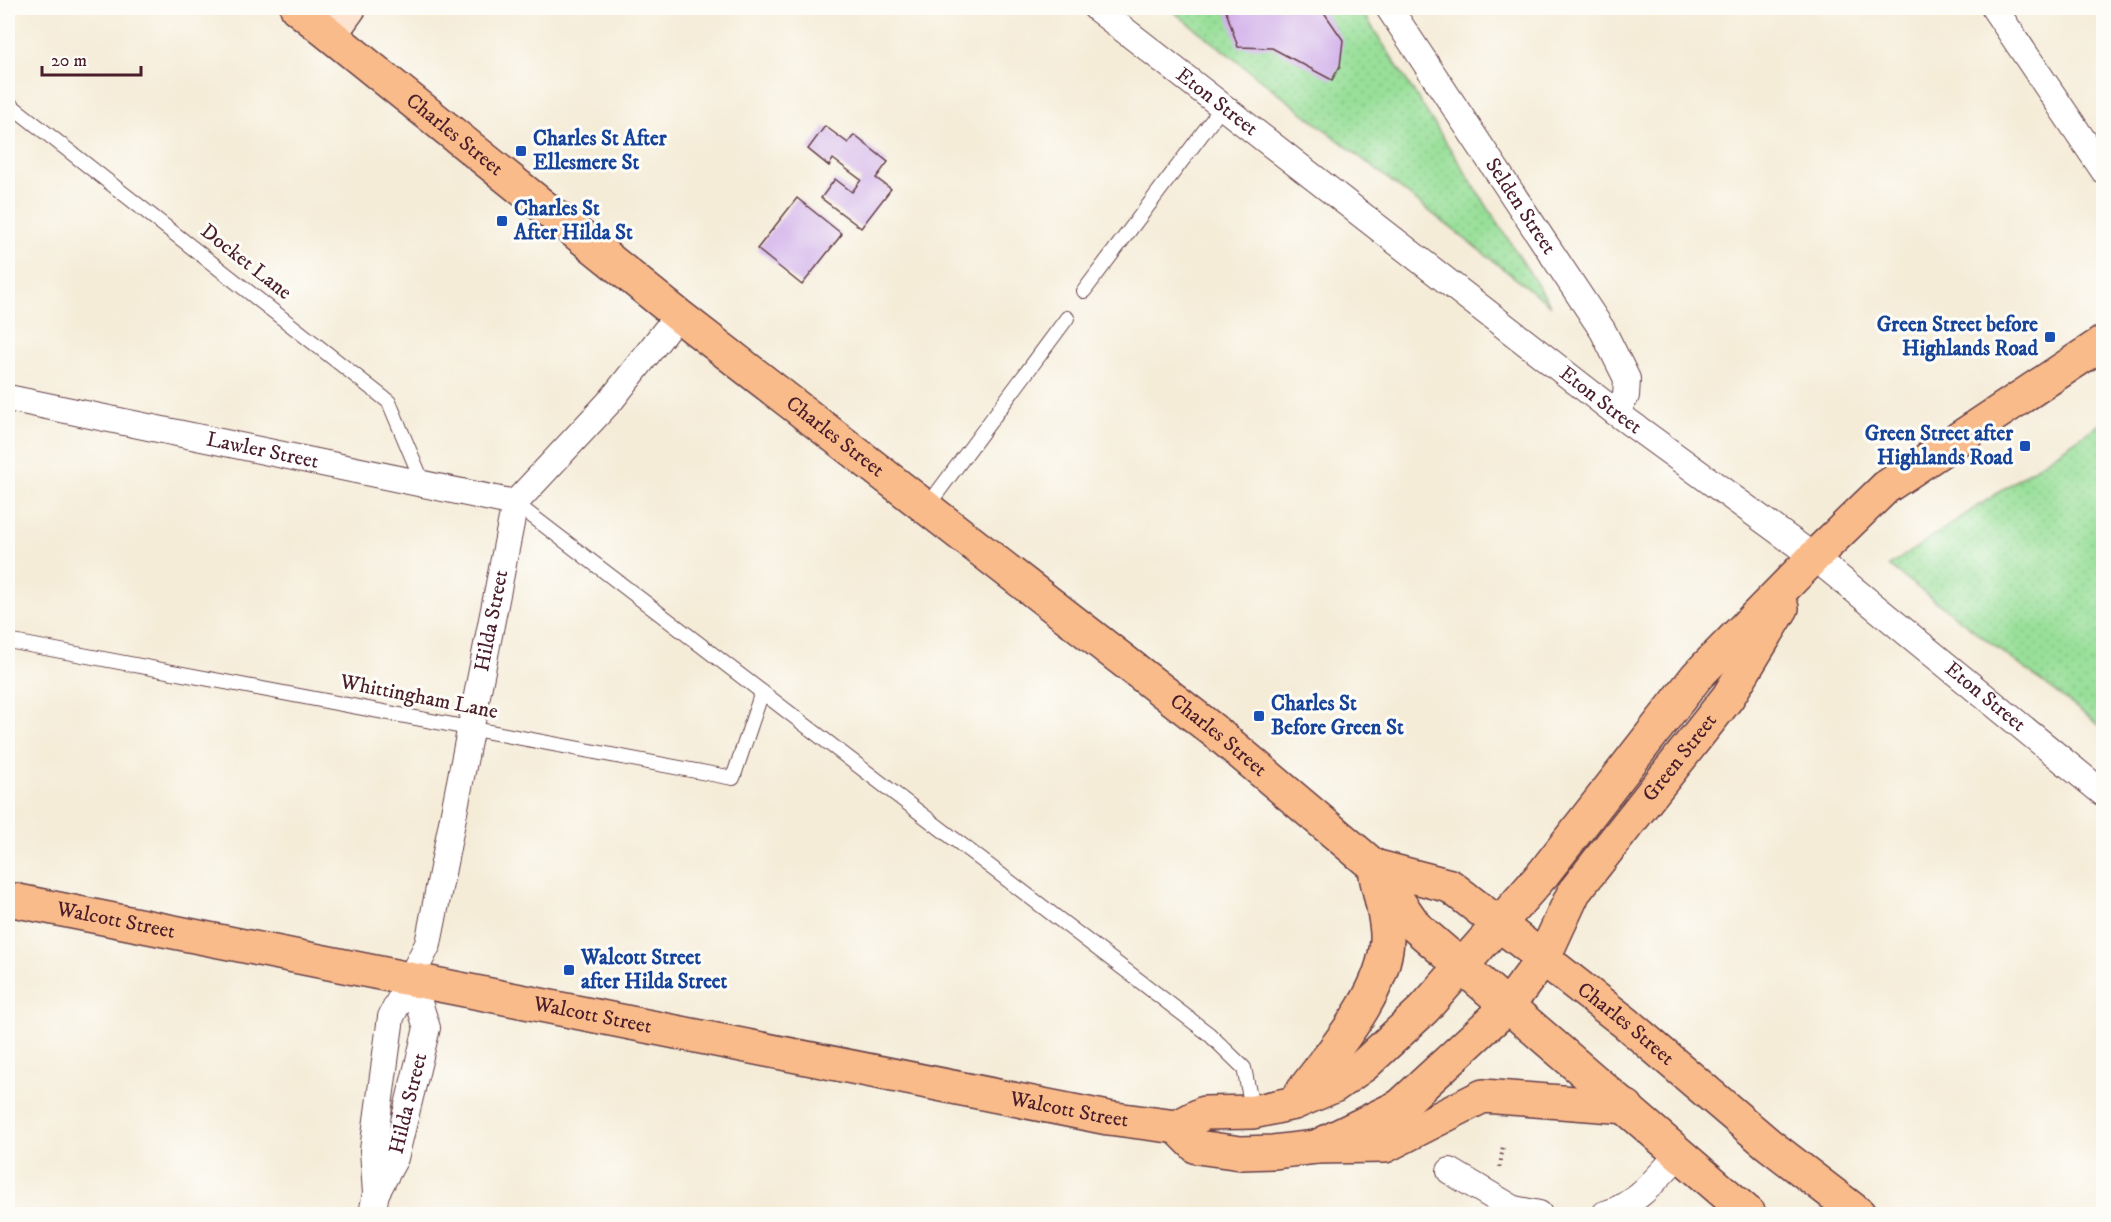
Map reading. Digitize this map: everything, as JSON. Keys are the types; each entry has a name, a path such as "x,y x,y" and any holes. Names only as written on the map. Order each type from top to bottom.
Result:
{"main road":[{"name":"Charles Street","path":"297,8 340,20 678,315 1218,734 1374,866 1416,927 1507,1007 1627,1107 1678,1155 1749,1215"},
{"name":"Green Street","path":"1499,923 1543,874 1697,676 1814,556 1886,487 2103,342"},
{"name":"Green Street","path":"1544,957 1574,892 1728,697 1814,556"},
{"name":"Charles Street","path":"1374,866 1450,886 1544,957 1626,1023 1768,1144 1859,1215"},
{"path":"1294,1102 1371,996 1383,968 1387,938 1374,866"},
{"name":"Walcott Street","path":"8,899 411,977 1096,1115 1177,1127"},
{"path":"1499,923 1424,1009 1364,1065 1334,1086 1294,1102 1252,1112 1204,1113 1177,1127 1197,1147 1241,1154 1316,1147 1385,1146 1483,1096 1627,1107"},
{"path":"1316,1147 1400,1106 1507,1007 1544,957"}],"street":[{"name":"Eton Street","path":"1096,8 1615,412 1814,556 2103,794"},
{"name":"Selden Street","path":"1389,8 1603,331 1627,379 1626,396 1615,412"},
{"path":"1994,8 2103,171"},
{"path":"515,503 612,399 678,315"},
{"name":"Lawler Street","path":"8,398 515,503"},
{"name":"Hilda Street","path":"374,1204 373,1150 391,1017 428,944 515,503"},
{"name":"Hilda Street","path":"374,1204 395,1158 427,1028 411,977"},
{"path":"1605,1215 1618,1211 1653,1181 1678,1155"},
{"path":"1450,1171 1514,1209 1539,1215"}],"lane":[{"name":"Docket Lane","path":"8,103 389,402 423,483"},
{"path":"1084,291 1223,106"},
{"path":"926,508 1067,318"},
{"path":"515,503 1209,1034 1244,1068 1252,1112"},
{"name":"Whittingham Lane","path":"8,641 733,778 762,692"}],"green space":[{"path":"1169,8 1360,8 1551,306"},
{"path":"2103,422 2103,728 1889,566"}],"building":[{"path":"1225,8 1321,8 1343,40 1340,66 1332,80 1272,48 1238,47"},
{"path":"825,126 848,143 854,135 888,162 876,178 891,189 861,228 821,198 835,179 852,192 861,180 833,159 829,166 808,149"},
{"path":"797,198 842,234 802,285 757,249"}],"place":[{"name":"Charles St After Ellesmere St","path":"521,151"},
{"name":"Charles St After Hilda St","path":"502,221"},
{"name":"Green Street before Highlands Road","path":"2050,337"},
{"name":"Green Street after Highlands Road","path":"2025,446"},
{"name":"Charles St Before Green St","path":"1259,716"},
{"name":"Walcott Street after Hilda Street","path":"569,970"}]}
